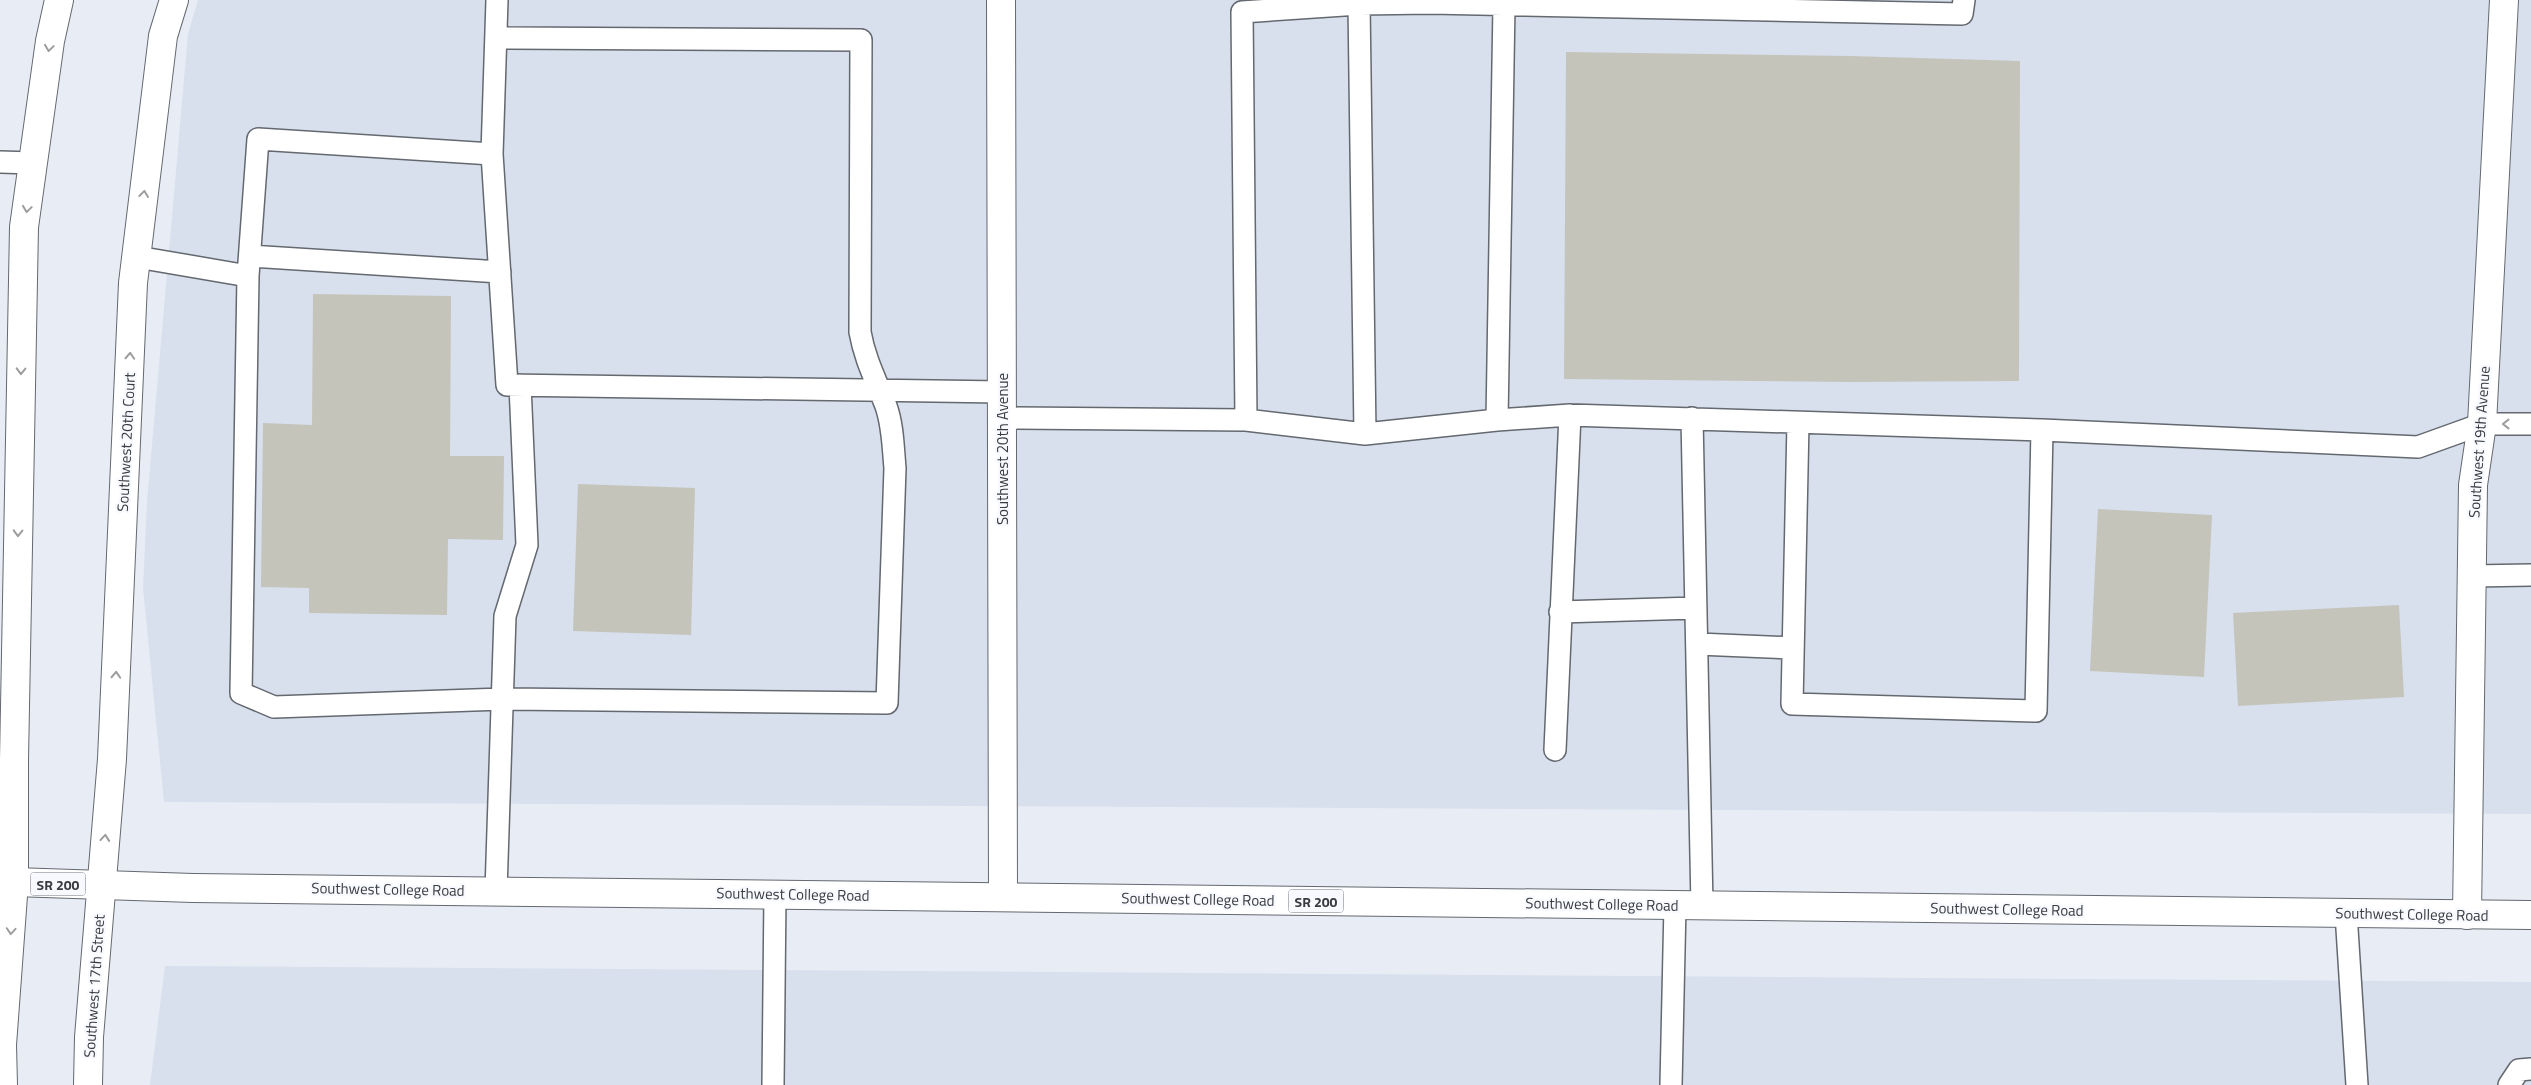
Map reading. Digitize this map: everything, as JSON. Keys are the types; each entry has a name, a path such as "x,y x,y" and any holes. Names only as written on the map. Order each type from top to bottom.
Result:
{"main road":[{"path":"2,1085 5,882 14,760 24,227 50,41 60,0"},
{"name":"Southwest 20th Court","path":"101,886 112,759 133,293 163,36 174,0"},
{"name":"Southwest 20th Avenue","path":"1001,0 1003,897"},
{"name":"Southwest 19th Avenue","path":"2467,915 2473,485 2482,424 2504,0"},
{"name":"Southwest College Road","path":"5,882 101,886 2531,915"},
{"name":"Southwest 17th Street","path":"88,1085 89,1037 101,886"}],"lane":[{"path":"497,0 492,154 507,385 1002,392"},
{"path":"1246,420 1242,12 1431,1 1962,14 1964,0"},
{"path":"1359,4 1365,434"},
{"path":"1497,420 1504,4"},
{"path":"492,154 258,139 249,266 241,693 274,707 502,699 887,703 894,468 893,433 879,390 864,355 860,332 860,40 496,38"},
{"path":"0,162 33,163"},
{"path":"137,257 249,266 500,272"},
{"path":"496,891 505,616 527,545 520,385"},
{"path":"1002,418 1246,420 1365,434 1497,420 1570,415 2042,430 2418,447 2482,424 2531,424"},
{"path":"1555,750 1570,415"},
{"path":"1671,1085 1689,906 1698,644 1695,608 1692,418"},
{"path":"1798,423 1792,704 2036,711 2042,430"},
{"path":"2472,576 2531,575"},
{"path":"1560,612 1695,608"},
{"path":"1698,644 1793,648"},
{"path":"773,1085 775,894"},
{"path":"2346,912 2357,1085"},
{"path":"2509,1085 2519,1070 2531,1069"}],"shaded area":[{"path":"198,0 2531,0 2531,814 164,802 143,588 147,502 188,34"},
{"path":"165,966 2531,982 2531,1085 150,1085"}],"building":[{"path":"1566,52 1851,56 2020,61 2019,381 1849,382 1564,379"},
{"path":"313,294 451,296 450,456 504,456 503,540 448,539 447,615 309,613 309,588 261,587 263,423 312,425"},
{"path":"578,484 695,488 691,635 573,631"},
{"path":"2098,509 2212,515 2204,677 2090,671"},
{"path":"2399,605 2404,697 2238,706 2233,613"}]}
